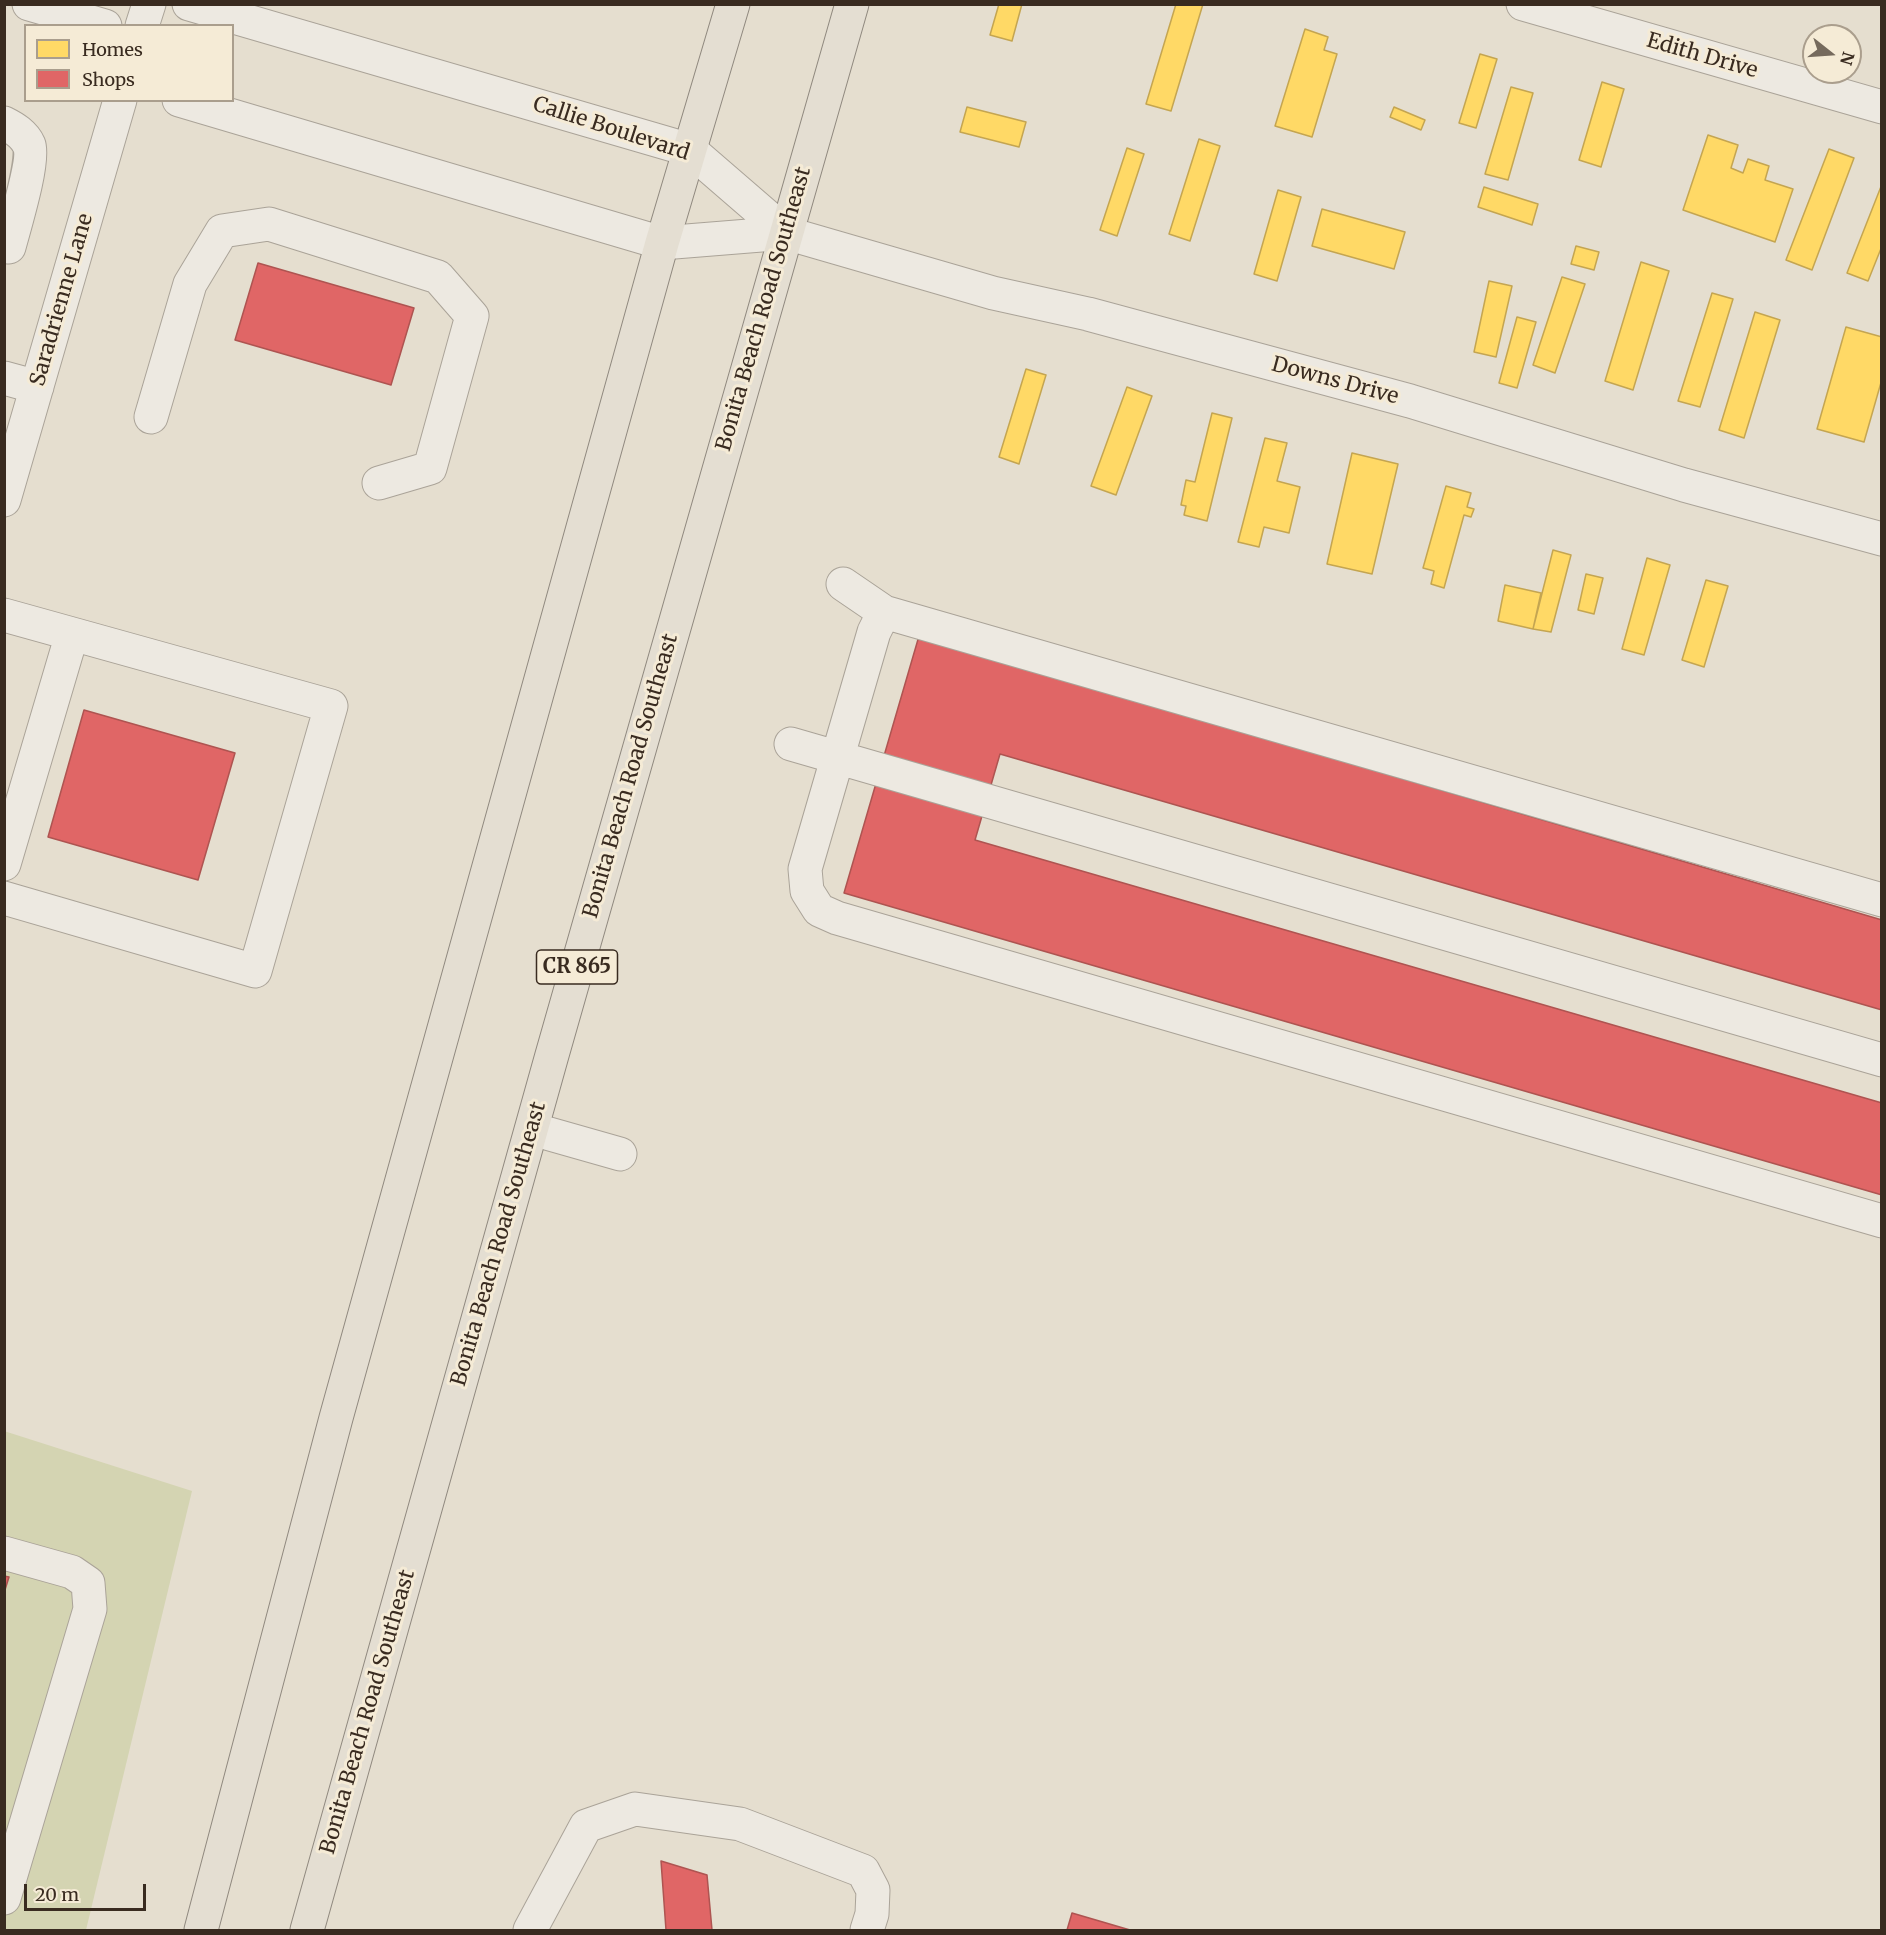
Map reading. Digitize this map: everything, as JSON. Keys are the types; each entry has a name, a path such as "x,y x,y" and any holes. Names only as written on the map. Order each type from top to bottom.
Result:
{"main road":[{"path":"201,1930 336,1418 663,243 733,4"},
{"name":"Bonita Beach Road Southeast","path":"307,1930 852,4"}],"street":[{"path":"29,4 98,24"},
{"path":"143,24 149,4"},
{"name":"Callie Boulevard","path":"189,4 690,150 786,233"},
{"name":"Edith Drive","path":"1523,4 1881,107"},
{"name":"Saradrienne Lane","path":"4,500 119,102"},
{"path":"185,102 663,243 786,233"},
{"path":"4,123 21,132 30,146 29,164 6,252"},
{"path":"152,417 190,284 216,240 222,231 269,224 438,277 472,316 430,468 379,483"},
{"name":"Downs Drive","path":"786,233 993,293 1088,314 1410,401 1684,485 1881,539"},
{"path":"4,378 37,387"},
{"path":"843,584 884,612 1881,900"},
{"path":"884,612 874,632 806,869 807,891 819,910 860,925 1881,1221"},
{"path":"4,615 330,706 255,970 4,898"},
{"path":"4,864 72,634"},
{"path":"791,744 1881,1060"},
{"path":"532,1129 620,1154"},
{"path":"4,1553 72,1572 88,1583 90,1608 4,1898"},
{"path":"530,1930 586,1826 635,1809 740,1824 863,1871 873,1890 872,1914 867,1930"}],"green space":[{"path":"4,1431 192,1491 86,1930 5,1930"}],"building: Homes":[{"path":"999,4 1022,4 1012,41 990,35"},
{"path":"1176,4 1203,4 1171,111 1146,104"},
{"path":"1305,29 1328,37 1324,50 1337,54 1312,137 1275,126"},
{"path":"1480,54 1497,59 1476,128 1459,123"},
{"path":"1602,82 1624,89 1601,167 1579,160"},
{"path":"1511,87 1533,93 1508,180 1485,174"},
{"path":"967,107 1026,122 1019,147 960,132"},
{"path":"1394,107 1425,120 1421,130 1390,117"},
{"path":"1708,135 1738,145 1731,168 1743,173 1748,159 1769,166 1765,180 1793,189 1775,242 1683,210"},
{"path":"1199,139 1220,146 1190,241 1169,234"},
{"path":"1127,148 1144,154 1117,236 1100,230"},
{"path":"1829,149 1854,158 1812,270 1786,260"},
{"path":"1882,184 1882,246 1868,281 1847,273"},
{"path":"1484,187 1538,204 1532,225 1478,207"},
{"path":"1278,190 1301,197 1277,281 1254,274"},
{"path":"1322,209 1405,232 1394,269 1312,246"},
{"path":"1576,246 1599,252 1594,270 1571,264"},
{"path":"1641,262 1669,271 1633,390 1605,381"},
{"path":"1562,277 1585,284 1555,373 1533,365"},
{"path":"1489,281 1512,286 1496,357 1474,352"},
{"path":"1712,293 1733,299 1700,407 1678,401"},
{"path":"1755,312 1780,320 1744,438 1719,430"},
{"path":"1517,317 1536,322 1517,388 1499,383"},
{"path":"1846,327 1882,337 1882,379 1864,442 1817,429"},
{"path":"1026,369 1046,375 1019,464 999,457"},
{"path":"1127,387 1152,396 1116,495 1091,486"},
{"path":"1212,413 1232,418 1207,521 1184,515 1186,506 1181,505 1186,480 1195,482"},
{"path":"1265,438 1287,443 1277,481 1300,487 1289,533 1264,527 1259,547 1238,542"},
{"path":"1352,453 1398,464 1372,574 1327,564"},
{"path":"1446,486 1471,493 1467,507 1474,509 1471,517 1464,515 1444,588 1431,584 1434,571 1423,568"},
{"path":"1553,550 1571,555 1551,632 1533,629"},
{"path":"1647,558 1670,565 1644,655 1622,649"},
{"path":"1586,574 1603,578 1594,614 1578,610"},
{"path":"1706,580 1728,586 1704,667 1682,660"},
{"path":"1505,585 1541,593 1533,629 1498,621"}],"building: Shops":[{"path":"258,263 414,308 391,385 235,340"},
{"path":"919,636 1882,920 1882,1010 1000,754 975,840 1882,1103 1882,1195 844,893"},
{"path":"84,710 235,753 198,880 48,837"},
{"path":"4,1576 9,1577 4,1593"},
{"path":"661,1861 707,1875 712,1930 666,1930"},
{"path":"1072,1913 1130,1930 1067,1930"}]}
